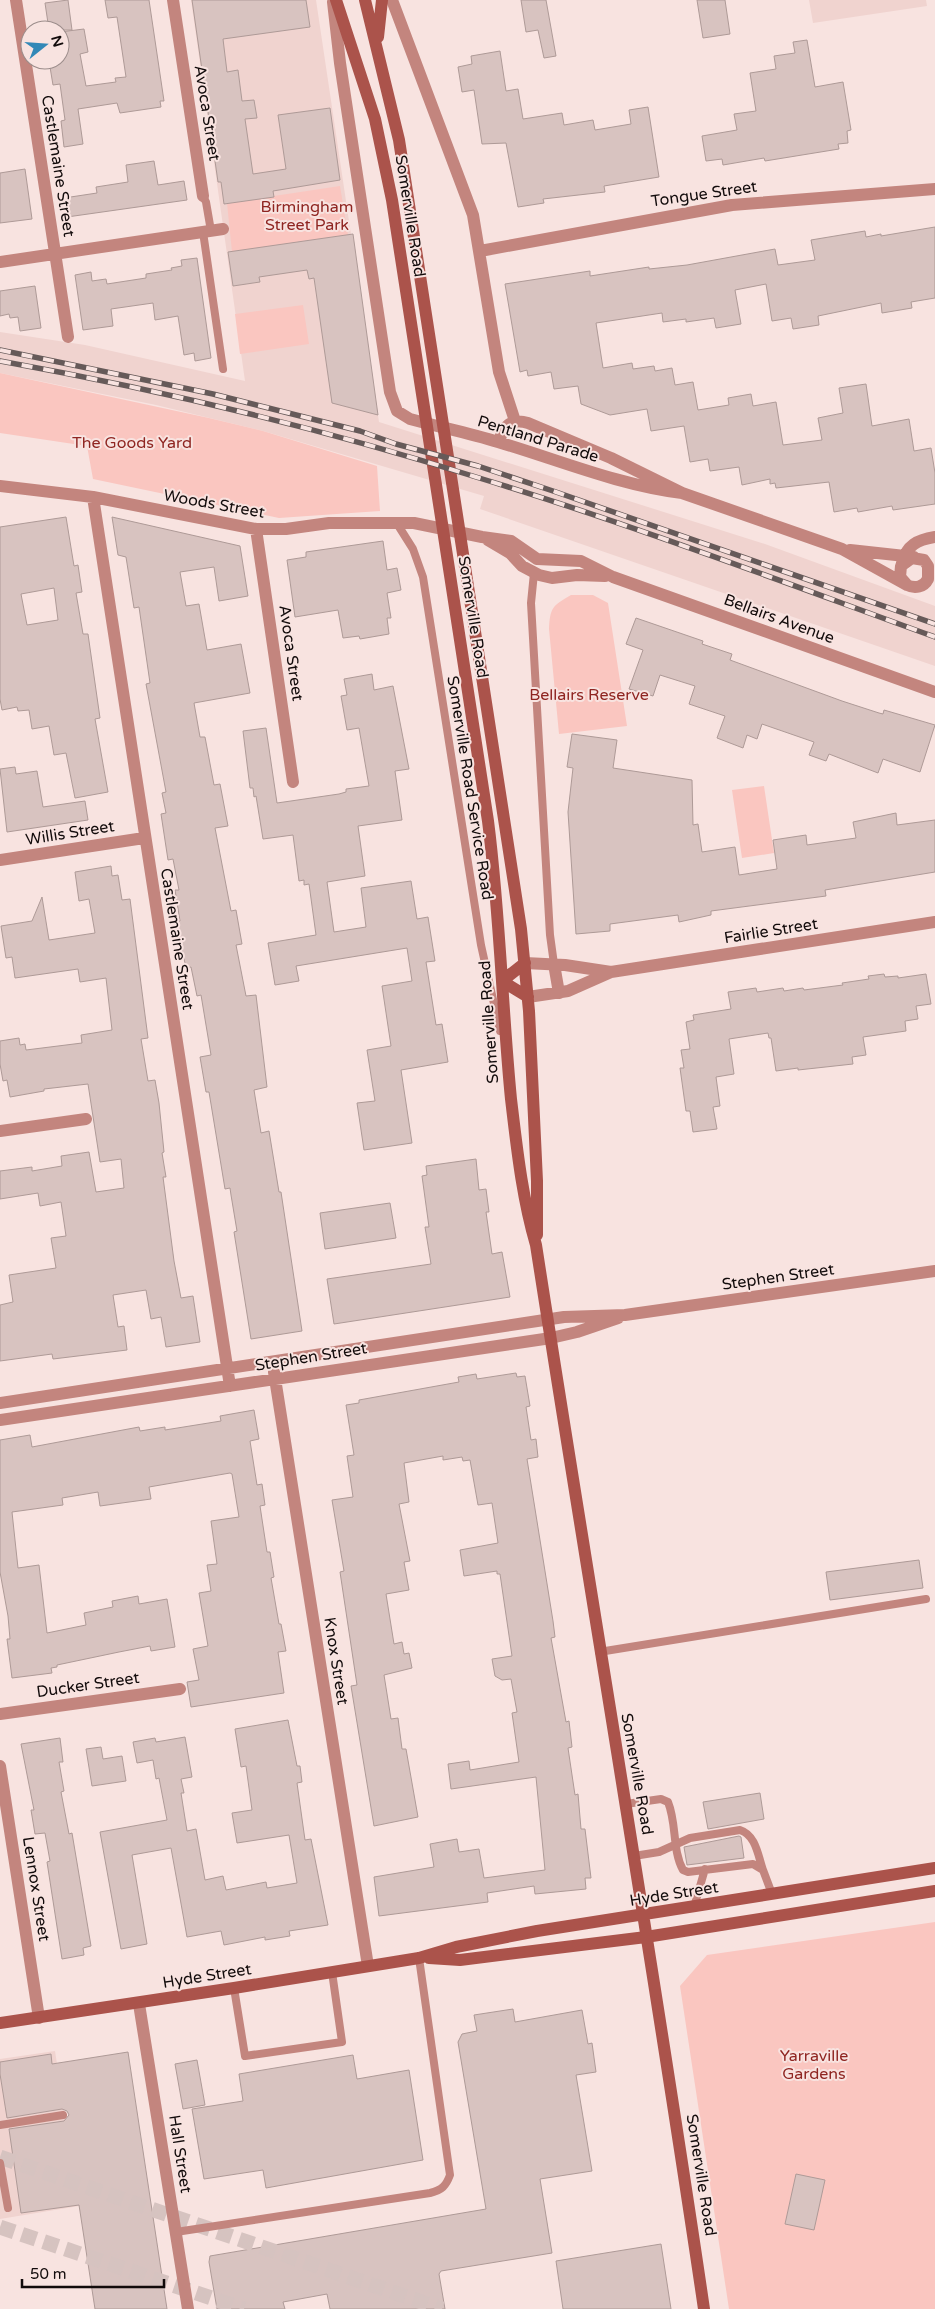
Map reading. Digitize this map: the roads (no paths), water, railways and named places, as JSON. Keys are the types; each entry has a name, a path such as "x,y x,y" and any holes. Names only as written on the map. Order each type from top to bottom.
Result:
{"main road":[{"name":"Somerville Road","path":"335,0 366,86 383,152 425,413 488,822 508,1062 524,1199 536,1245 599,1652 626,1804 704,2309"},
{"name":"Somerville Road","path":"365,0 399,140 514,881 528,997 537,1181 536,1245"},
{"path":"378,51 382,0"},
{"path":"525,963 502,981 528,997"},
{"name":"Hyde Street","path":"0,2023 139,2004 419,1958 456,1947 537,1931 935,1868"},
{"name":"Hyde Street","path":"419,1958 460,1960 646,1937 935,1891"}],"street":[{"name":"Castlemaine Street","path":"16,0 68,337"},
{"name":"Avoca Street","path":"173,0 203,196"},
{"name":"Somerville Road","path":"335,0 340,63 393,403"},
{"path":"392,0 468,199 480,251 500,372 515,421 506,425 499,442"},
{"name":"Tongue Street","path":"480,251 732,206 935,189"},
{"path":"0,262 212,230"},
{"name":"Pentland Parade","path":"393,403 397,411 406,418 499,442 595,474 646,487 682,493"},
{"name":"Pentland Parade","path":"515,421 528,423 611,458 682,493 842,549 911,586 935,590"},
{"name":"Woods Street","path":"0,486 92,497 256,529 278,529 329,523 414,523 513,542 537,558"},
{"name":"Castlemaine Street","path":"92,497 230,1386"},
{"name":"Avoca Street","path":"256,529 293,782"},
{"name":"Woods Street","path":"482,537 510,553 522,566 534,573"},
{"path":"907,560 924,560 932,568 926,582 911,586 900,577 912,544 935,537"},
{"name":"Pentland Parade","path":"842,549 907,560"},
{"path":"534,573 537,558"},
{"name":"Bellairs Avenue","path":"537,558 581,561 613,577 935,692"},
{"name":"Bellairs Avenue","path":"534,573 552,578 577,574 613,577"},
{"name":"Willis Street","path":"0,860 144,838"},
{"name":"Fairlie Street","path":"528,997 559,993 611,972 935,922"},
{"name":"Fairlie Street","path":"525,963 554,964 611,972"},
{"path":"554,964 559,993"},
{"path":"0,1131 86,1119"},
{"name":"Stephen Street","path":"0,1403 548,1320 586,1315 625,1315 935,1271"},
{"name":"Stephen Street","path":"0,1420 551,1338 591,1328 625,1315"},
{"name":"Knox Street","path":"272,1362 368,1966"},
{"name":"Ducker Street","path":"0,1714 180,1689"},
{"name":"Lennox Street","path":"0,1766 39,2018"},
{"name":"Hall Street","path":"139,2004 188,2309"}],"lane":[{"name":"Avoca Street","path":"203,196 212,230 223,369"},
{"name":"Somerville Road Service Road","path":"396,522 413,550 423,577 481,945 508,1062"},
{"path":"534,573 532,603 537,710 550,935 554,964"},
{"path":"481,945 492,976 495,980 502,981"},
{"path":"599,1652 926,1599"},
{"path":"626,1804 661,1799 668,1802 673,1813 678,1861 683,1870 753,1864 763,1870"},
{"path":"634,1856 657,1853 690,1838 740,1830 746,1832 752,1838 772,1894"},
{"path":"694,1907 706,1869"},
{"path":"176,2232 430,2193 441,2190 447,2184 450,2175 419,1958"},
{"path":"234,1988 246,2056 342,2042 332,1972"},
{"path":"0,2125 63,2115"},
{"path":"0,2163 8,2208"}],"tunnel":[{"path":"0,2157 442,2309"},
{"path":"0,2227 244,2309"}],"railway":[{"path":"0,350 213,394 360,431 396,444 478,466 556,492 935,624"},
{"path":"0,361 120,384 240,412 299,426 417,459 534,495 649,534 935,637"}],"park label":[{"name":"Birmingham Street Park","path":"307,216"},
{"name":"The Goods Yard","path":"132,443"},
{"name":"Bellairs Reserve","path":"589,695"},
{"name":"Yarraville Gardens","path":"814,2065"}]}
